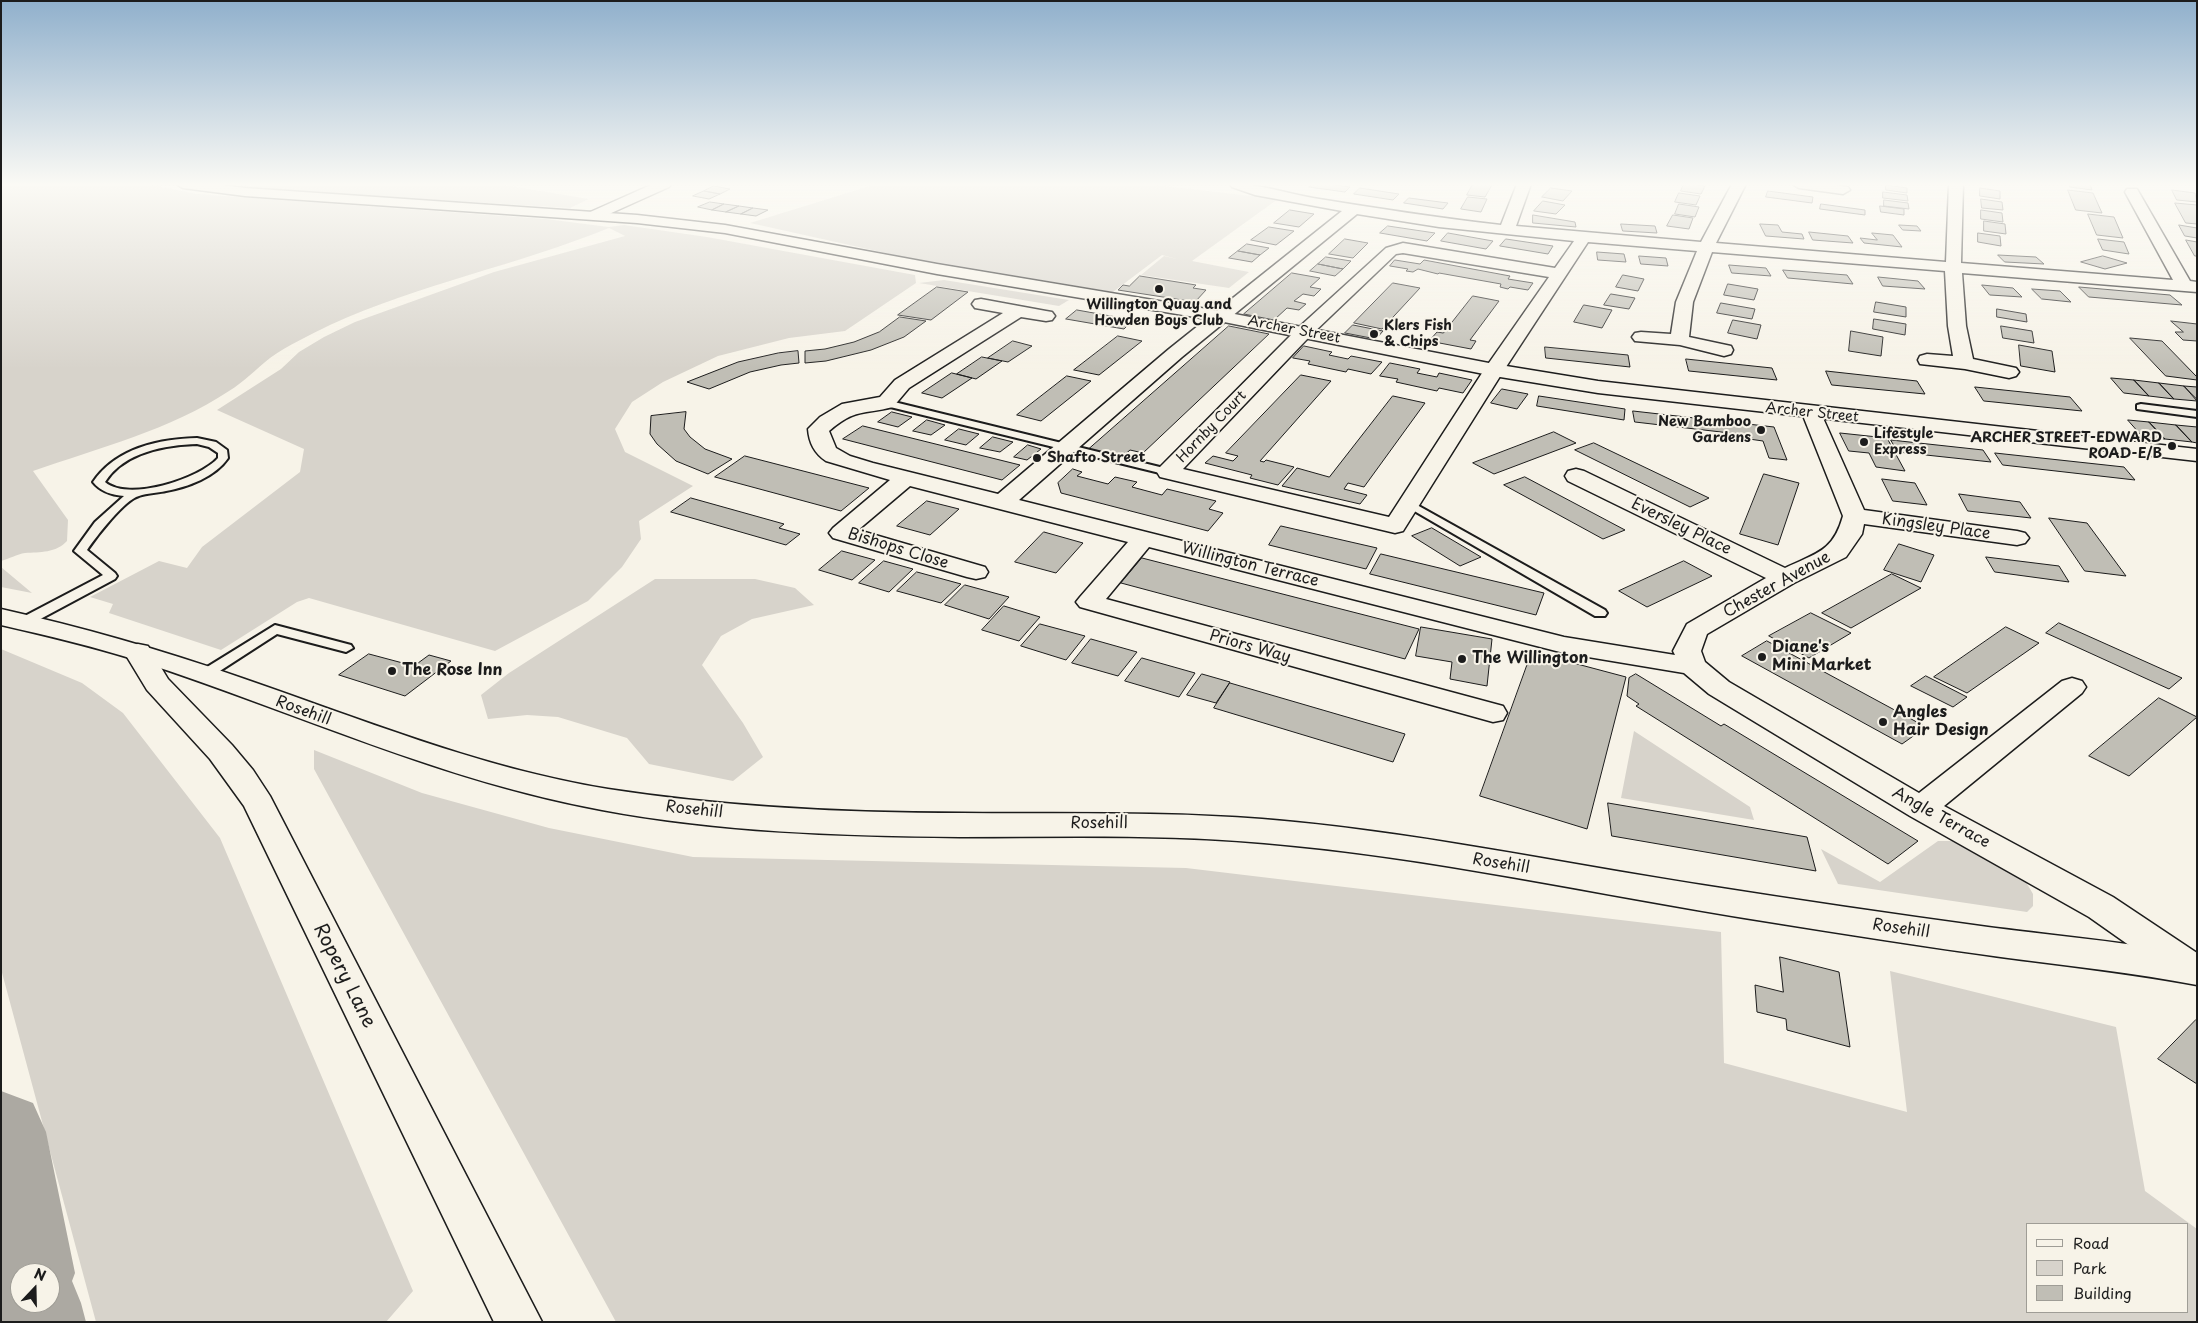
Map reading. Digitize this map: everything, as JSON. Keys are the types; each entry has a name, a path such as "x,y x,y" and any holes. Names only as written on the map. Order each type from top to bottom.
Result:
{"street":[{"name":"Archer Street","path":"814,246 937,269 1219,316 1494,370 1598,387 2197,455"},
{"path":"1002,502 1064,446 1219,316 1308,246"},
{"name":"Hornby Court","path":"1168,472 1395,526 1494,370 1578,246"},
{"path":"1692,246 2190,286"},
{"path":"1954,246 1955,308 1961,355 1965,364"},
{"path":"2166,246 2190,286"},
{"path":"1680,340 1681,315 1687,294 1707,247"},
{"name":"Hornby Court","path":"1168,472 1304,332 1391,251 1404,248 1559,274"},
{"path":"981,304 1046,316"},
{"path":"886,404 902,384 1018,311"},
{"path":"1641,337 1680,340 1724,350"},
{"path":"1927,360 1965,364 2008,372"},
{"name":"Willington Terrace","path":"886,404 859,404 839,412 818,429 819,440 829,454 847,462 906,478 1564,645 1693,666"},
{"path":"1812,412 1855,516"},
{"name":"Eversley Place","path":"1576,476 1786,578"},
{"name":"Bishops Close","path":"906,478 841,533 976,572"},
{"name":"Kingsley Place","path":"1855,516 2017,538"},
{"name":"Chester Avenue","path":"1693,666 1687,651 1696,630 1786,578 1837,552 1850,534 1855,516"},
{"name":"Priors Way","path":"1144,538 1089,602 1493,713"},
{"name":"Rosehill","path":"14,619 55,628 138,652 389,743 486,774 604,799 692,811 862,823 1172,825 1268,832 1362,842 1881,926 2193,969"},
{"name":"Ropery Lane","path":"138,652 157,684 221,752 242,778 259,804 518,1322"},
{"name":"Angle Terrace","path":"1693,666 1719,688 1921,808 2101,907 2193,969"},
{"path":"1921,808 2072,687"}],"lane":[{"path":"886,404 1168,472"},
{"path":"2141,407 2197,414"},
{"path":"14,619 111,576 80,551 99,524 134,493 166,488 197,478 218,464 223,458 223,452 220,447 202,442 165,444 126,456 111,465 102,474 99,482 104,488 116,492 134,493"},
{"path":"1408,503 1600,613"},
{"path":"204,675 275,629 346,648"}],"green space":[{"path":"1,246 561,246 434,286 330,325 284,349 270,358 245,380 183,417 134,437 33,471 68,520 67,541 53,550 22,554 1,561"},
{"path":"590,246 755,246 915,275 916,283 845,331 789,338 718,356 663,382 632,402 615,429 625,452 693,486 639,521 641,539 622,567 588,601 495,651 309,598 297,602 221,650 109,613 113,604 90,597 159,561 187,568 202,547 300,472 304,449 217,410 281,369 299,352 324,337 355,322 494,272"},
{"path":"853,246 1213,246 1192,261 1249,272 1229,288 1141,275 1164,256 1177,259 1162,255 1113,292 899,256"},
{"path":"944,280 1069,300 1059,306 919,283"},
{"path":"1,567 32,593 1,587"},
{"path":"655,579 755,579 795,588 814,605 752,619 721,636 702,665 743,723 763,757 733,781 649,764 627,738 558,717 527,715 488,719 481,695 509,673"},
{"path":"1,649 82,683 123,713 220,838 413,1291 386,1322 96,1322 1,969"},
{"path":"1634,731 1750,807 1754,820 1621,798"},
{"path":"314,750 422,793 549,828 693,857 1186,868 1721,932 1724,1063 1907,1112 1890,971 2116,1027 2145,1191 2197,1229 2197,1322 616,1322 314,769"},
{"path":"1938,841 1956,841 2026,882 2033,894 2033,906 2027,912 1838,884 1821,849 1880,882"}],"building":[{"path":"1245,246 1269,248 1260,255 1238,251"},
{"path":"1338,246 1365,246 1353,258 1329,254"},
{"path":"1468,246 1489,246 1486,249"},
{"path":"1500,246 1551,246 1553,246 1548,254"},
{"path":"2101,246 2126,246 2129,254 2103,250"},
{"path":"2189,246 2197,246 2197,256 2195,256"},
{"path":"1238,251 1260,255 1252,262 1229,258"},
{"path":"1597,252 1624,254 1626,262 1598,260"},
{"path":"1998,255 2036,257 2044,264 2005,262"},
{"path":"1639,256 1666,258 1668,266 1641,264"},
{"path":"2103,256 2127,263 2105,269 2081,262"},
{"path":"1326,257 1351,261 1343,269 1318,264"},
{"path":"1395,260 1420,264 1424,260 1510,276 1508,279 1533,283 1528,290 1510,287 1508,289 1500,287 1501,284 1418,269 1413,272 1406,271 1408,269 1390,266"},
{"path":"1318,264 1343,269 1335,276 1310,271"},
{"path":"1729,265 1766,268 1771,276 1732,273"},
{"path":"1783,270 1847,275 1853,284 1788,278"},
{"path":"1292,273 1320,278 1310,287 1321,289 1314,296 1303,294 1294,301 1306,304 1299,310 1287,308 1274,320 1244,314"},
{"path":"1623,275 1644,279 1638,291 1616,287"},
{"name":"Willington Quay and Howden Boys Club","path":"1140,276 1196,285 1193,288 1206,290 1195,302 1118,290 1123,285 1129,286"},
{"path":"1878,277 1918,281 1925,289 1883,286"},
{"path":"1393,283 1420,288 1382,329 1354,323"},
{"path":"1728,284 1758,289 1754,300 1724,295"},
{"path":"1982,285 2013,288 2022,297 1990,295"},
{"path":"937,287 968,292 931,320 898,315"},
{"path":"2079,287 2170,295 2182,305 2089,297"},
{"path":"2032,289 2060,291 2071,302 2042,299"},
{"path":"1611,294 1635,298 1629,309 1604,305"},
{"path":"1473,296 1499,301 1470,340 1476,341 1471,349 1429,341 1437,332 1443,333"},
{"path":"1876,302 1906,307 1906,317 1874,312"},
{"path":"1721,303 1755,309 1752,319 1717,313"},
{"path":"1584,305 1612,310 1602,328 1574,322"},
{"path":"1997,309 2026,314 2027,322 1997,317"},
{"path":"1077,310 1133,320 1124,329 1066,319"},
{"path":"900,317 926,321 904,337 871,350 826,361 805,363 805,351 825,349 854,342 879,332"},
{"path":"1874,319 1906,324 1905,335 1873,329"},
{"path":"1733,320 1761,325 1757,339 1728,333"},
{"path":"2171,321 2197,324 2197,341 2183,340 2175,332 2183,332"},
{"path":"1353,325 1383,331 1376,339 1345,333"},
{"path":"1229,326 1269,334 1143,453 1130,450 1122,457 1089,449"},
{"path":"2001,326 2032,331 2034,343 2003,338"},
{"path":"1851,331 1883,337 1881,356 1849,351"},
{"path":"1118,336 1142,341 1099,375 1074,370"},
{"path":"2130,338 2162,341 2197,377 2197,380 2166,376"},
{"path":"1013,341 1032,346 1008,362 988,358"},
{"path":"2019,345 2052,351 2055,372 2021,366"},
{"path":"1304,346 1332,352 1329,355 1348,359 1351,356 1382,362 1371,374 1348,369 1346,372 1308,364 1310,361 1293,358"},
{"path":"1545,347 1628,355 1630,367 1546,358"},
{"path":"798,351 799,363 750,372 709,389 687,382 738,362 778,353"},
{"path":"982,357 1002,361 976,379 957,374"},
{"path":"1686,359 1772,368 1777,380 1689,371"},
{"path":"1390,363 1420,369 1417,373 1437,377 1439,373 1472,380 1463,393 1439,388 1437,391 1396,382 1398,379 1380,376"},
{"path":"1826,371 1917,381 1925,394 1832,385"},
{"path":"952,373 972,378 942,398 922,393"},
{"path":"1301,375 1331,381 1260,461 1264,462 1266,460 1294,467 1278,485 1250,478 1252,475 1205,463 1213,456 1233,461 1238,456 1226,453"},
{"path":"1067,376 1091,381 1041,421 1017,415"},
{"path":"2111,378 2134,380 2149,396 2124,393"},
{"path":"2134,380 2159,383 2174,399 2149,396"},
{"path":"2159,383 2184,386 2197,401 2174,399"},
{"path":"2184,386 2197,387 2197,399"},
{"path":"1975,387 2070,397 2082,411 1984,401"},
{"path":"1502,389 1528,394 1517,409 1491,403"},
{"path":"1393,396 1425,403 1364,487 1348,483 1344,489 1367,495 1360,504 1282,486 1297,468 1329,477"},
{"path":"1539,396 1625,409 1624,420 1537,406"},
{"path":"1633,411 1774,427 1787,460 1769,458 1763,441 1749,439 1747,435 1635,422"},
{"path":"686,412 684,429 690,437 705,449 732,459 708,474 676,461 657,444 650,434 651,416"},
{"path":"892,412 912,417 898,427 878,422"},
{"path":"927,420 945,425 931,435 913,431"},
{"path":"2128,420 2149,422 2165,439 2143,437"},
{"path":"2149,422 2176,425 2192,442 2165,439"},
{"path":"2176,425 2197,427 2197,443 2192,442"},
{"path":"863,426 1020,465 1002,480 843,439"},
{"path":"959,429 979,434 966,445 945,440"},
{"path":"1554,432 1576,443 1494,474 1473,463"},
{"path":"1840,433 1887,438 1905,471 1876,467 1869,453 1849,451"},
{"path":"993,437 1013,442 1000,452 980,448"},
{"path":"1891,440 1983,450 1991,462 1898,452"},
{"path":"1594,443 1709,498 1690,507 1575,450"},
{"path":"1028,445 1041,449 1027,460 1014,457"},
{"path":"1995,453 2124,467 2135,480 2003,465"},
{"path":"745,456 869,488 841,511 715,477"},
{"path":"1073,469 1082,472 1077,476 1108,484 1115,477 1137,482 1132,487 1162,495 1167,489 1216,501 1209,509 1223,513 1208,531 1061,493 1058,483"},
{"path":"1764,474 1799,483 1778,545 1740,534"},
{"path":"1525,477 1625,530 1603,539 1504,485"},
{"path":"1882,479 1915,483 1927,505 1893,501"},
{"path":"1959,494 2020,502 2031,518 1968,511"},
{"path":"691,498 784,524 779,528 800,534 786,545 671,512"},
{"path":"927,501 959,509 930,535 897,526"},
{"path":"2049,518 2087,523 2126,576 2085,571"},
{"path":"1281,526 1377,548 1366,569 1269,545"},
{"path":"1432,528 1481,557 1460,566 1412,536"},
{"path":"1044,532 1083,543 1056,573 1015,562"},
{"path":"1899,544 1934,555 1921,582 1884,570"},
{"path":"842,551 875,560 852,580 819,570"},
{"path":"1381,554 1544,593 1536,615 1370,574"},
{"path":"1986,557 2059,566 2069,582 1995,572"},
{"path":"1142,558 1419,629 1405,659 1121,583"},
{"path":"884,561 913,569 889,592 859,583"},
{"path":"1684,561 1712,576 1647,607 1619,591"},
{"path":"917,572 961,584 941,603 897,591"},
{"path":"1892,574 1921,588 1851,628 1822,613"},
{"path":"965,585 1009,597 989,619 945,605"},
{"path":"1004,606 1040,617 1019,641 982,630"},
{"path":"1811,613 1851,633 1809,658 1769,636"},
{"path":"2059,623 2182,678 2169,689 2046,633"},
{"path":"1040,624 1085,636 1066,660 1021,646"},
{"name":"The Willington","path":"1421,627 1492,639 1487,686 1450,679 1452,662 1416,656"},
{"path":"2006,627 2039,643 1967,693 1934,677"},
{"path":"1091,639 1137,652 1118,676 1072,663"},
{"path":"1767,641 1926,727 1902,744 1742,656"},
{"path":"1532,652 1626,677 1587,829 1480,796"},
{"name":"The Rose Inn","path":"369,654 414,666 429,655 451,661 405,696 339,675"},
{"path":"1142,658 1195,673 1179,697 1125,681"},
{"path":"1202,674 1230,682 1216,703 1187,695"},
{"path":"1636,674 1721,726 1724,724 1918,841 1888,864 1636,706 1639,704 1627,696 1629,678"},
{"path":"1926,676 1967,697 1953,707 1911,686"},
{"path":"1230,683 1405,734 1393,762 1214,708"},
{"path":"2159,698 2197,717 2129,776 2089,756"},
{"path":"1608,803 1807,837 1816,871 1612,836"},
{"path":"1780,957 1839,972 1850,1047 1787,1030 1786,1019 1757,1012 1755,985 1783,992"},
{"path":"2197,1021 2197,1084 2158,1059"}],"waterway":[{"path":"1,1132 24,1263"},
{"path":"33,1313 35,1322"}],"place":[{"name":"Willington Quay and Howden Boys Club","path":"1159,289"},
{"name":"Klers Fish & Chips","path":"1374,334"},
{"name":"New Bamboo Gardens","path":"1761,430"},
{"name":"Lifestyle Express","path":"1864,442"},
{"name":"ARCHER STREET-EDWARD ROAD-E/B","path":"2172,446"},
{"name":"Shafto Street","path":"1037,458"},
{"name":"Diane's Mini Market","path":"1762,657"},
{"name":"The Willington","path":"1462,659"},
{"name":"The Rose Inn","path":"392,671"},
{"name":"Angles Hair Design","path":"1883,722"}]}
